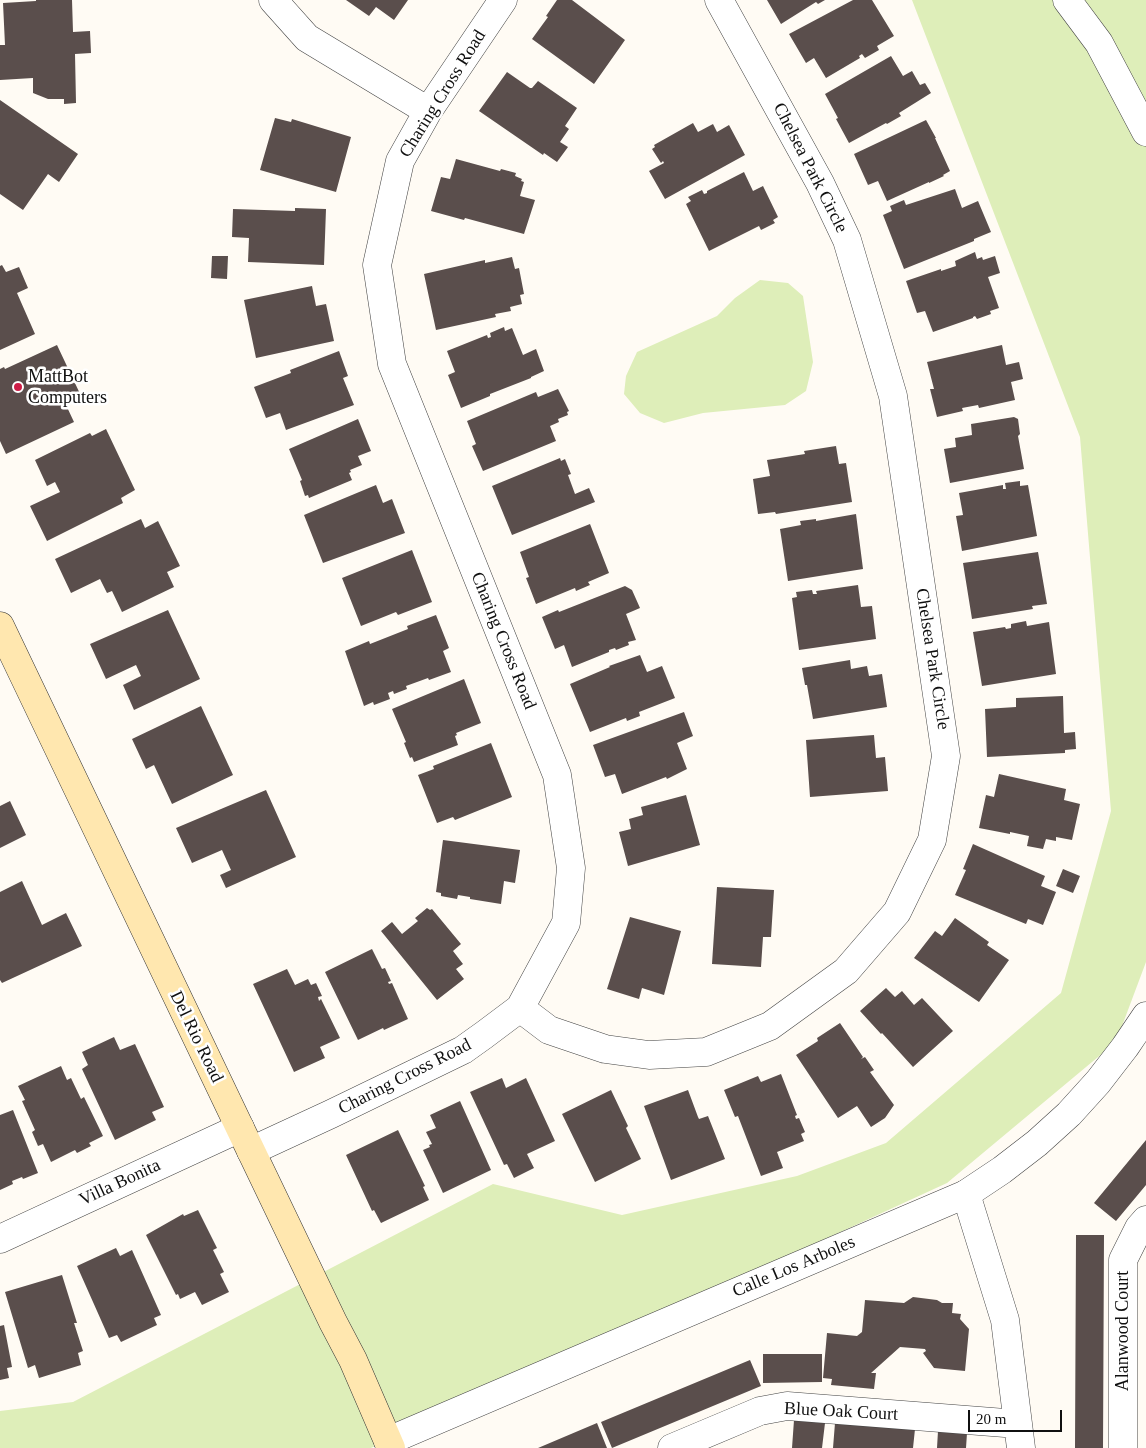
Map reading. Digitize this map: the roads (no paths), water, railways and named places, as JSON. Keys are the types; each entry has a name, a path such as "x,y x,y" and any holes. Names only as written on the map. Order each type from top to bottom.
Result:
{"main road":[{"name":"Del Rio Road","path":"0,626 245,1140 353,1360 390,1445"}],"street":[{"path":"273,0 307,38 428,111"},
{"name":"Charing Cross Road","path":"245,1140 332,1114 463,1050 520,1008 566,923 571,868 557,775 392,364 377,265 400,161 428,111 503,0"},
{"name":"Chelsea Park Circle","path":"520,1008 549,1030 605,1049 649,1055 706,1052 770,1026 846,971 897,912 932,840 946,756 892,396 847,240 820,183 719,0"},
{"path":"1067,0 1099,44 1146,132"},
{"name":"Calle Los Arboles","path":"390,1445 966,1194 1002,1170 1069,1114 1109,1068 1146,1016"},
{"name":"Villa Bonita","path":"0,1239 245,1140"},
{"path":"966,1194 1005,1320 1020,1436"},
{"name":"Alanwood Court","path":"1123,1448 1123,1260 1139,1228 1146,1220"},
{"name":"Blue Oak Court","path":"672,1448 760,1411 788,1406 1020,1436"}],"place":[{"name":"MattBot Computers","path":"18,387"}]}
